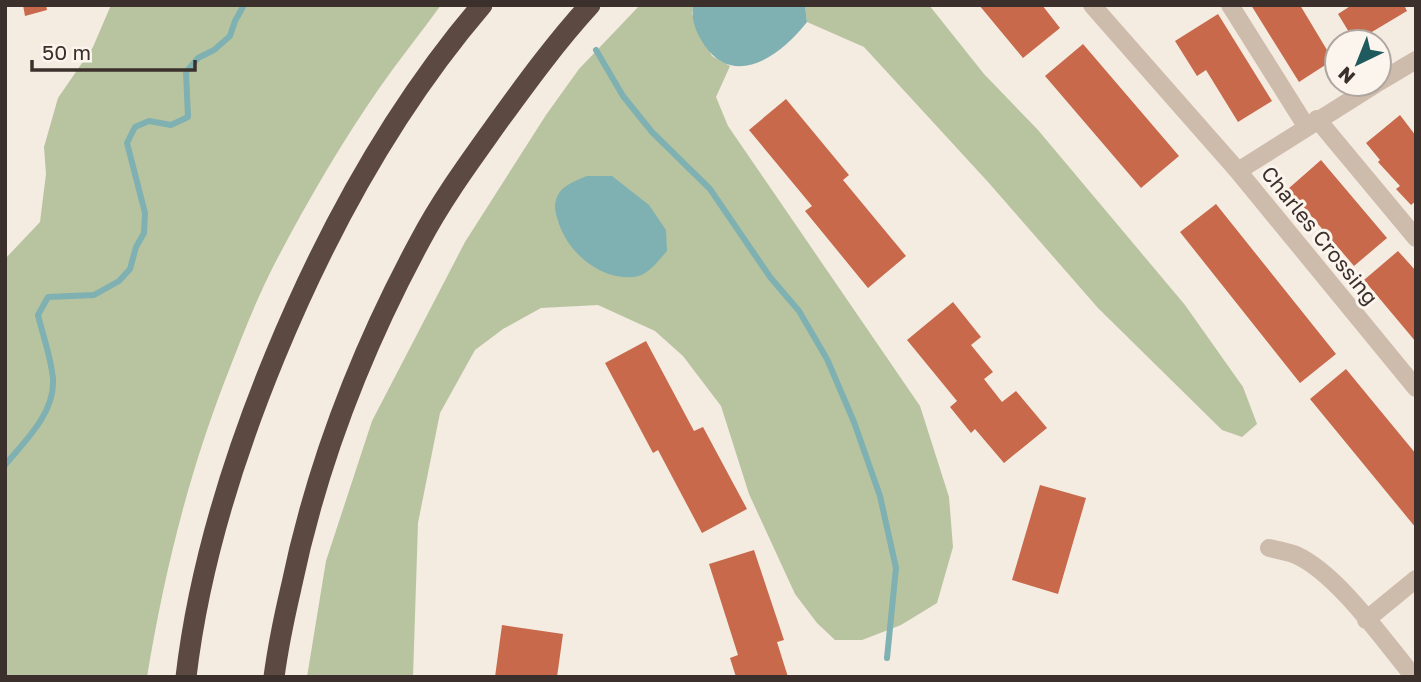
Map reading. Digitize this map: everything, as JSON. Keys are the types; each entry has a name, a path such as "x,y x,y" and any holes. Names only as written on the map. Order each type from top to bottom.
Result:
{"highway":[{"path":"186,677 191,635 219,514 254,408 302,291 347,202 397,120 456,36 482,5"},
{"path":"274,677 301,540 331,439 378,323 421,239 463,171 521,90 590,5"}],"street":[{"path":"1092,5 1238,171"},
{"path":"1230,5 1312,123 1416,238"},
{"name":"Charles Crossing","path":"1393,75 1413,66"},
{"name":"Charles Crossing","path":"1353,98 1238,171 1416,388"},
{"path":"1269,548 1295,555 1320,570 1338,586 1414,677"},
{"path":"1366,620 1416,579"}],"green space":[{"path":"111,5 441,5 378,90 337,153 287,241 257,301 216,404 191,480 162,597 147,677 5,677 5,259 40,222 46,174 44,147 58,98 93,47"},
{"path":"640,5 693,5 692,14 712,56 730,66 716,97 728,126 920,406 949,497 953,547 937,603 901,625 862,640 835,640 817,623 795,594 749,494 721,406 683,356 655,331 598,305 541,308 503,329 475,350 440,413 418,523 413,677 307,677 326,561 372,421 465,242 546,115 579,69"},
{"path":"805,5 929,5 984,74 1038,130 1185,305 1243,387 1257,424 1242,437 1222,430 1098,308 988,182 864,47 807,22"}],"water":[{"path":"693,5 805,5 807,22 772,55 745,66 731,65 717,59 705,46 694,22"},
{"path":"587,176 612,176 649,205 666,230 667,251 643,274 621,277 598,269 578,254 564,235 555,210 557,197 566,186"}],"building":[{"path":"23,5 46,5 47,10 25,16"},
{"path":"979,5 1042,5 1060,28 1023,58"},
{"path":"1251,5 1300,5 1323,43 1323,66 1299,82"},
{"path":"1352,5 1404,5 1407,11 1378,28 1346,28 1338,14"},
{"path":"1218,14 1272,101 1238,122 1206,70 1197,76 1175,41"},
{"path":"1083,44 1179,156 1141,188 1045,76"},
{"path":"786,99 849,175 843,180 906,256 868,288 805,211 812,206 749,130"},
{"path":"1400,115 1416,136 1416,201 1411,205 1396,189 1400,186 1378,162 1380,160 1366,143"},
{"path":"1321,160 1387,238 1354,266 1288,189"},
{"path":"1216,204 1336,354 1300,383 1180,232"},
{"path":"1398,251 1416,271 1416,342 1364,280"},
{"path":"953,302 981,337 971,345 993,372 984,379 1002,402 1016,391 1047,428 1004,463 975,429 971,433 950,407 957,401 907,340"},
{"path":"646,341 694,431 703,427 747,509 702,533 658,450 653,453 605,363"},
{"path":"1346,369 1416,454 1416,528 1310,399"},
{"path":"1040,485 1086,498 1058,594 1012,580"},
{"path":"754,550 784,640 777,642 788,677 736,677 730,658 738,655 709,564"},
{"path":"502,625 563,634 557,677 495,677"}],"waterway":[{"path":"5,465 30,436 49,403 53,379 38,315 48,297 94,295 119,281 130,269 136,247 144,233 145,213 127,143 135,127 149,121 171,125 188,117 186,72 198,58 214,50 230,36 244,5"},
{"path":"596,50 623,96 652,132 710,189 770,277 799,311 827,359 854,422 880,496 896,568 887,658"}]}
